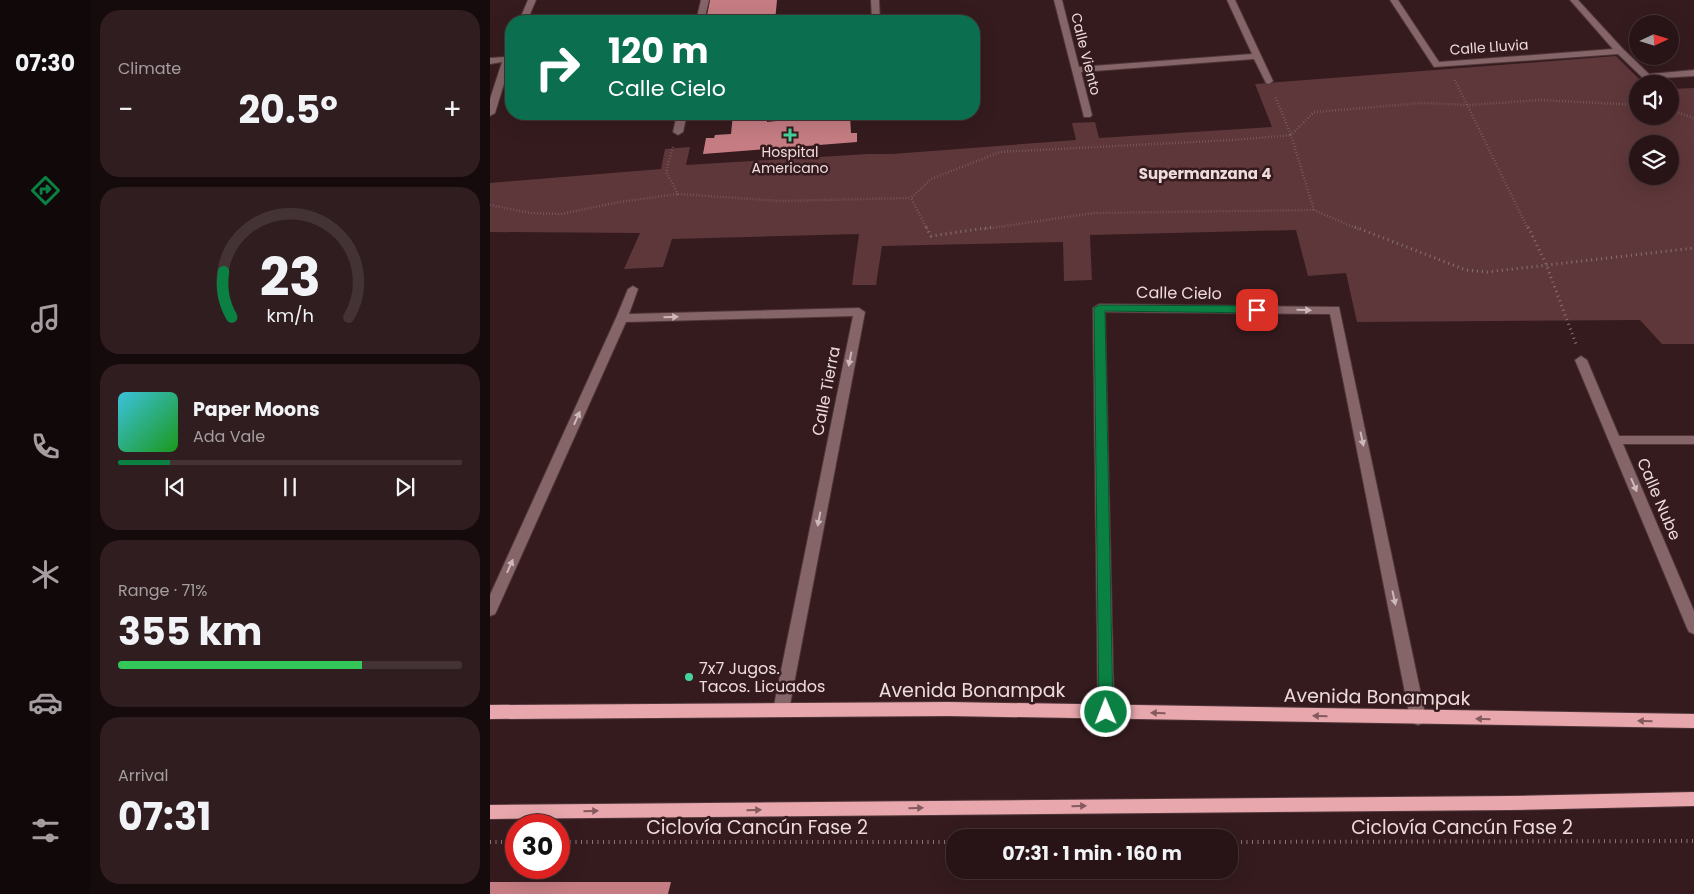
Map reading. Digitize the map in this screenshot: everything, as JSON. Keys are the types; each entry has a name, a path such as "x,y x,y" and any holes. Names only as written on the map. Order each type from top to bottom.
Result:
{"main road":[{"name":"Avenida Bonampak","path":"490,712 948,709 1694,721"},
{"path":"490,812 1500,803 1694,799"}],"street":[{"path":"526,15 532,0"},
{"path":"701,15 705,0"},
{"path":"875,0 876,15"},
{"name":"Calle Viento","path":"1058,0 1087,115"},
{"path":"1231,0 1269,81"},
{"name":"Calle Lluvia","path":"1394,0 1437,64 1620,51"},
{"path":"1574,0 1647,78 1694,74"},
{"path":"1076,70 1258,56"},
{"path":"490,61 505,59"},
{"path":"490,113 505,65"},
{"path":"678,132 681,120"},
{"path":"490,610 622,318 633,289"},
{"name":"Calle Cielo","path":"1106,712 1099,308 1335,310 1418,718"},
{"name":"Calle Tierra","path":"622,318 859,312 782,710"},
{"name":"Calle Nube","path":"1581,360 1694,628"},
{"name":"Calle Nube","path":"1615,440 1694,440"}],"path":[{"path":"1446,64 1469,105 1546,264 1581,360"},
{"path":"1269,81 1291,135 1314,210"},
{"path":"490,204 531,213 561,214 620,202 678,194 782,201 911,198 931,179 1000,152 1232,140 1291,135 1314,112 1423,103 1469,105 1541,100 1629,104"},
{"path":"1679,113 1694,118"},
{"path":"678,132 666,172 678,194"},
{"path":"911,198 931,236 1094,213 1314,210 1387,241 1466,270 1487,272 1694,248"},
{"name":"Ciclovía Cancún Fase 2","path":"1238,842 1694,841"},
{"path":"490,842 505,842"},
{"name":"Ciclovía Cancún Fase 2","path":"570,842 946,842"}],"shaded area":[{"path":"1616,56 1635,75 1629,75 1629,125 1679,125 1679,89 1694,88 1694,344 1662,344 1640,320 1357,322 1346,273 1308,276 1296,230 1090,235 1092,280 1064,281 1063,242 882,246 876,285 852,285 859,234 672,239 663,267 624,269 640,233 490,232 490,183 661,169 665,149 690,147 686,165 892,154 1076,140 1072,123 1095,122 1099,138 1272,127 1255,84"}],"building":[{"path":"710,0 777,0 776,15 707,15"},
{"name":"Hospital Americano","path":"732,120 767,120 767,122 786,120 850,120 851,133 857,133 857,142 703,154 706,138 714,138 715,135 731,134"},
{"path":"490,882 671,882 668,894 490,894"}],"place":[{"name":"Hospital Americano","path":"790,135"},
{"name":"7x7 Jugos. Tacos. Licuados","path":"689,677"}],"district":[{"name":"Supermanzana 4","path":"1205,173"}],"route":[{"path":"1106,712 1099,308 1257,310"}]}
